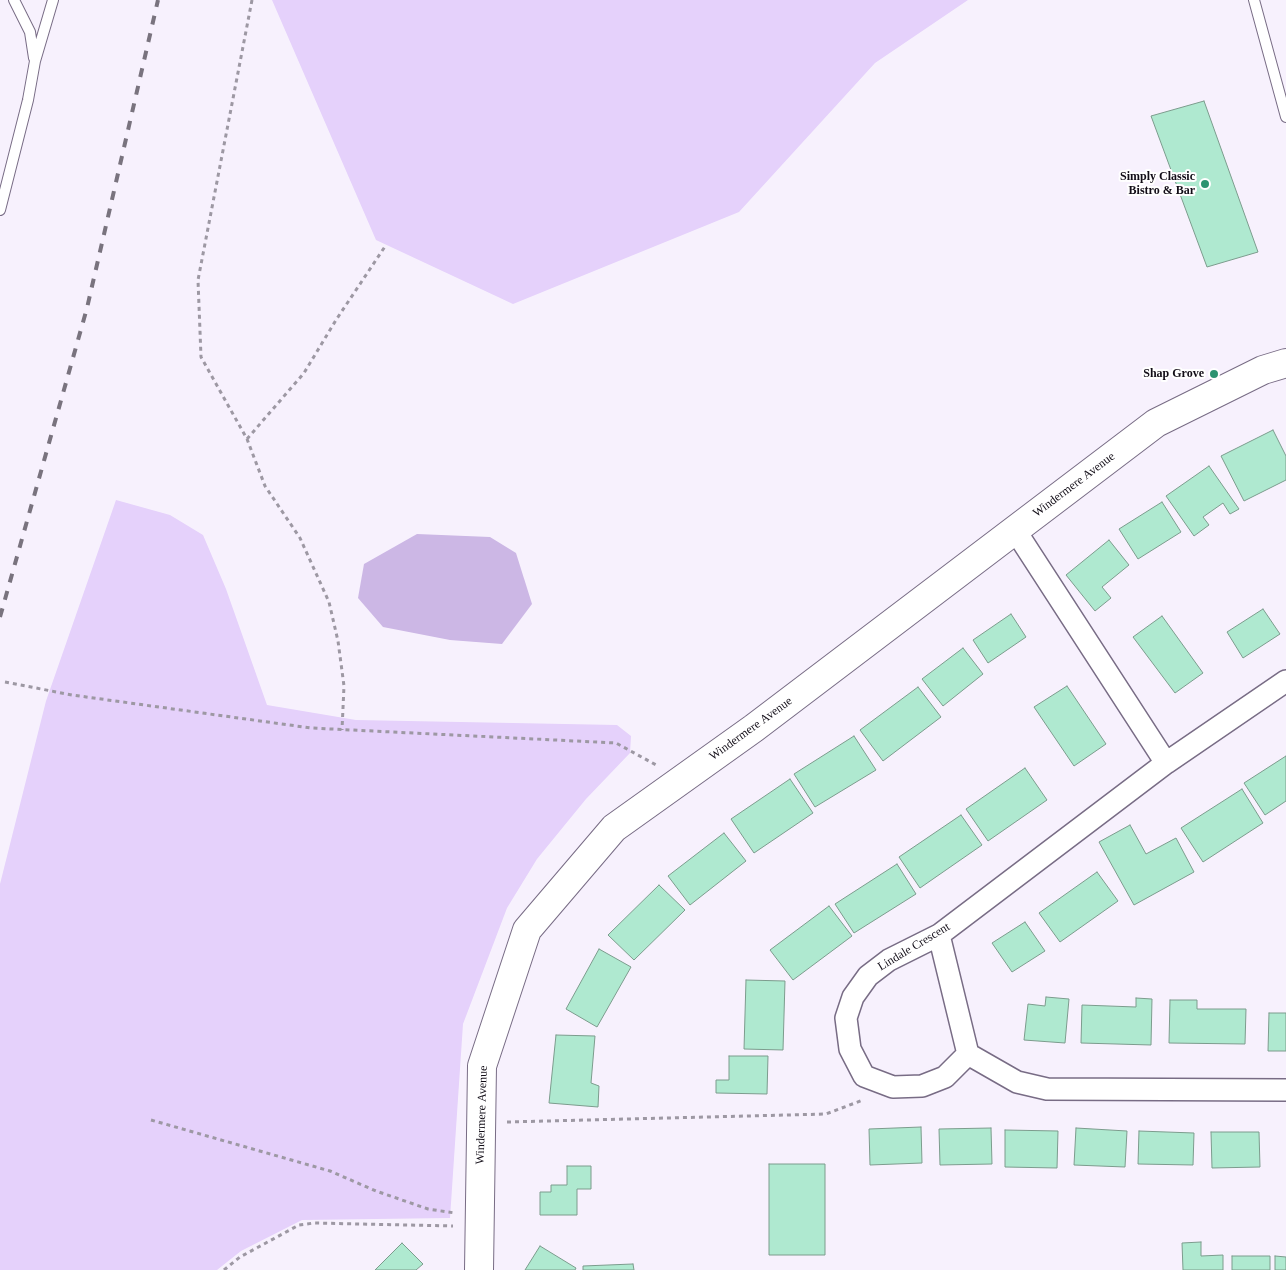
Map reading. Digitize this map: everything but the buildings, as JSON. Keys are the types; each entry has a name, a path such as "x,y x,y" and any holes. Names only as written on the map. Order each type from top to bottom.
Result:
{"street":[{"name":"Windermere Avenue","path":"479,1270 482,1066 527,930 614,828 754,728 1156,423 1263,370 1286,364"},
{"path":"1015,530 1166,763"},
{"name":"Lindale Crescent","path":"968,1054 945,1077 922,1086 893,1087 864,1076 850,1049 846,1018 853,997 868,976 889,960 939,935 1166,763 1286,681"},
{"path":"939,935 968,1054 1017,1082 1047,1089 1286,1090"}],"lane":[{"path":"14,0 30,32 35,61"},
{"path":"0,210 28,100 35,61 53,0"},
{"path":"1254,0 1286,117"}],"path":[{"path":"252,0 198,280 202,357 247,439 264,486 300,538 329,602 338,641 344,686 342,730"},
{"path":"247,439 304,373 336,320 386,245"},
{"path":"5,682 72,695 311,728 616,743 682,779"},
{"path":"481,1122 826,1114 866,1099 873,1079"},
{"path":"150,1120 330,1171 376,1191 428,1209 479,1222"},
{"path":"224,1270 248,1253 299,1225 314,1223 479,1222"}],"shaded area":[{"path":"272,0 968,0 875,63 739,212 513,304 376,240"},
{"path":"116,500 170,515 203,535 226,589 267,705 356,720 617,725 631,736 630,753 586,799 537,859 507,908 463,1024 450,1218 302,1220 241,1251 217,1270 0,1270 0,884 46,701"},
{"path":"417,534 490,537 516,553 532,604 502,644 450,640 383,627 358,598 364,564"}],"railway":[{"path":"0,617 87,308 158,0"}],"place":[{"name":"Simply Classic Bistro & Bar","path":"1205,184"},
{"name":"Shap Grove","path":"1214,374"}]}
